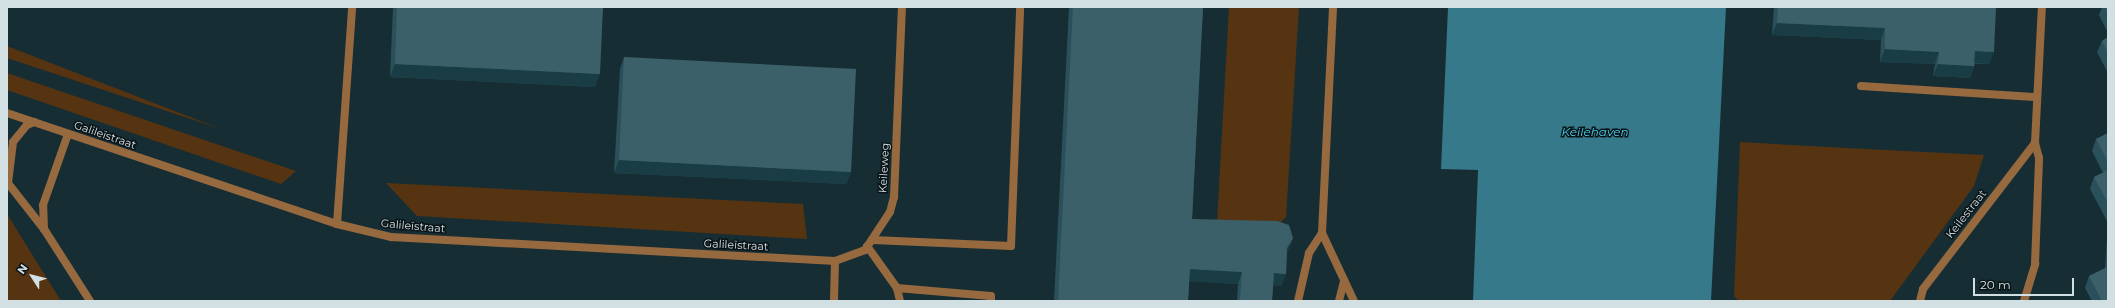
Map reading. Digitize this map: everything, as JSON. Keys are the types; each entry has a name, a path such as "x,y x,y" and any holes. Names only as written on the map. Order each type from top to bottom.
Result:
{"street":[{"path":"337,224 352,7"},
{"name":"Keileweg","path":"835,261 853,257 870,243 890,212 894,197 902,7"},
{"path":"870,243 1011,246 1020,7"},
{"path":"1333,7 1322,233 1354,301"},
{"path":"2024,301 2035,264 2039,158 2035,143 2042,7"},
{"path":"1861,86 2038,97"},
{"name":"Galileïstraat","path":"7,113 337,224 391,237 835,261"},
{"path":"34,122 27,125 13,142 8,182 44,229 90,301"},
{"path":"44,229 42,205 68,134"},
{"name":"Keilestraat","path":"1920,301 1923,289 2035,143"},
{"path":"1298,301 1309,252 1322,233"},
{"path":"870,243 897,288 900,301"},
{"path":"834,301 835,261"},
{"path":"1339,301 1344,281"},
{"path":"897,288 991,296 991,301"}],"shaded area":[{"path":"1229,7 1299,7 1286,217 1278,225 1217,222"},
{"path":"7,46 221,129 7,58"},
{"path":"7,73 296,171 281,184 7,90"},
{"path":"1740,142 1984,155 1974,186 1890,301 1739,301 1734,296"},
{"path":"386,183 803,204 807,239 417,216"},
{"path":"7,214 61,301 7,301"}],"water":[{"name":"Keilehaven","path":"1448,7 1726,7 1711,301 1473,301 1478,170 1441,169"}],"building":[{"path":"397,7 603,7 600,74 395,64"},
{"path":"1073,7 1203,7 1192,219 1277,221 1289,225 1293,238 1287,248 1286,274 1274,273 1272,301 1240,301 1242,272 1190,269 1188,301 1058,301"},
{"path":"1778,7 1996,7 1994,52 1975,51 1974,66 1938,64 1939,52 1885,49 1885,28 1777,23"},
{"path":"2108,37 2108,53 2102,41"},
{"path":"624,57 856,69 851,172 619,160"},
{"path":"2108,133 2108,162 2096,139"},
{"path":"2108,170 2108,203 2094,177"},
{"path":"2108,267 2108,301 2102,301 2089,276"}]}
